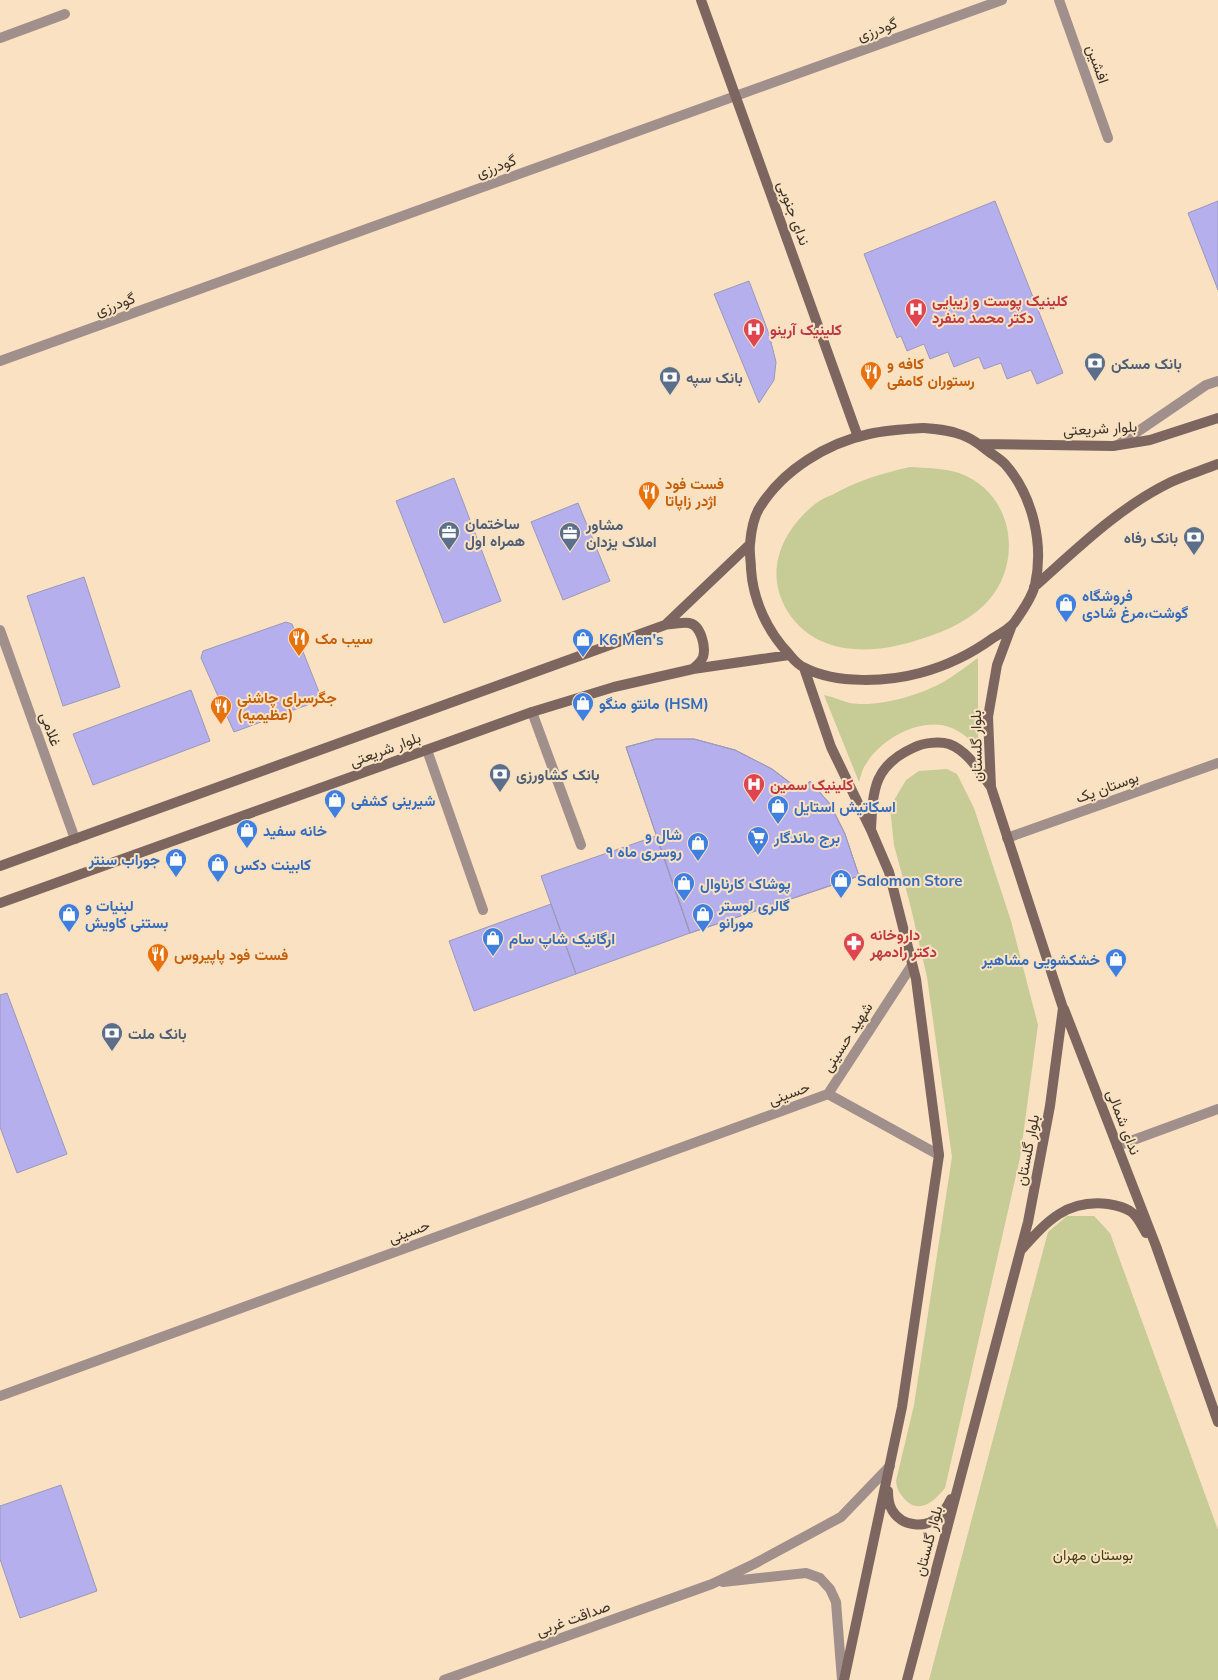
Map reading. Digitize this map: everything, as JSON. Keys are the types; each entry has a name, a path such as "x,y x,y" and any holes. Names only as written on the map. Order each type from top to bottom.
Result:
{"main road":[{"name":"ندای جنوبی","path":"701,0 858,437"},
{"name":"بلوار شریعتی","path":"979,444 1031,446 1118,445 1150,440 1218,418"},
{"path":"1034,587 1038,561 1037,540 1033,519 1026,499 1016,480 1004,463 979,444 964,435 946,430 924,428 900,429 858,437 816,454 795,468 773,490 759,508 749,545 756,598 764,619 789,654 804,668 837,678 877,679 919,674 952,662 983,645 1012,624 1034,587 1098,529 1133,504 1171,482 1218,464"},
{"name":"بلوار شریعتی","path":"0,866 665,625 749,545"},
{"path":"665,625 690,623 696,626 702,638 704,648 702,659 693,669"},
{"name":"بلوار گلستان","path":"908,1680 1022,1249 1050,1106 1064,1008 991,787 988,717 997,665 1012,624"},
{"name":"بلوار شریعتی","path":"0,904 532,712 614,687 693,669 789,654"},
{"path":"804,668 831,747 889,872 916,979 939,1155 902,1408 843,1680"},
{"path":"871,830 872,802 882,771 900,754 919,745 933,743 948,744 968,757 991,787"},
{"name":"ندای شمالی","path":"1064,1008 1156,1246 1218,1422"},
{"name":"ندای شمالی","path":"1022,1249 1048,1220 1063,1211 1080,1205 1097,1203 1114,1205 1131,1211 1156,1246"},
{"path":"887,1482 891,1509 898,1518 909,1524 932,1522 940,1515 957,1492"}],"street":[{"name":"گودرزی","path":"0,361 1002,0"},
{"name":"افشین","path":"1059,0 1108,138"},
{"path":"0,38 65,14"},
{"path":"1118,445 1206,385 1218,381"},
{"name":"غلامی","path":"0,630 75,839"},
{"path":"532,712 581,845"},
{"path":"427,750 483,910"},
{"name":"بوستان یک","path":"1007,838 1218,763"},
{"name":"شهید حسینی","path":"912,965 828,1094 939,1155"},
{"name":"حسینی","path":"0,1396 828,1094"},
{"path":"1117,1146 1218,1109"},
{"name":"صداقت غربی","path":"444,1680 712,1584 754,1564 841,1517 890,1466"},
{"name":"صداقت غربی","path":"712,1584 806,1573 820,1578 830,1589 836,1602 843,1680"}],"green space":[{"path":"910,467 941,469 959,473 977,482 991,495 1001,511 1007,529 1009,548 1006,567 999,585 988,601 971,616 951,628 908,643 877,649 857,649 836,646 813,637 793,619 785,607 780,594 777,566 786,538 799,519 821,500 861,481"},
{"path":"978,658 978,748 953,728 931,725 909,729 889,740 872,755 863,770 859,782 824,695 850,703 888,702 940,684"},
{"path":"947,769 957,774 974,808 1011,921 1038,1025 1020,1158 945,1488 930,1502 919,1506 913,1505 902,1496 896,1481 914,1405 952,1157 927,977 894,845 890,807 906,780 919,771"},
{"name":"بوستان مهران","path":"1067,1216 1094,1216 1110,1233 1218,1530 1218,1680 929,1680 1048,1232"}],"building":[{"path":"995,201 1063,373 1037,384 1031,370 1007,379 1001,363 984,369 979,357 954,367 948,352 930,359 924,344 907,351 901,336 897,338 864,254"},
{"path":"1218,201 1218,290 1188,213"},
{"name":"کلینیک آرینو","path":"749,281 769,334 776,362 774,380 759,403 714,294"},
{"name":"ساختمان همراه اول","path":"454,478 501,601 444,623 396,501"},
{"name":"مشاور املاک یزدان","path":"578,503 610,581 563,600 531,522"},
{"path":"84,577 120,687 63,706 27,596"},
{"path":"286,622 292,624 321,697 318,701 234,732 201,658 203,651"},
{"path":"191,690 210,741 93,785 73,734"},
{"name":"برج ماندگار","path":"656,739 694,739 735,750 772,769 801,791 810,781 830,804 845,834 859,876 690,933 626,747"},
{"name":"برج ماندگار","path":"656,739 694,739 735,750 772,769 801,791 810,781 830,804 845,834 859,876 690,933 626,747"},
{"path":"656,836 690,933 576,974 541,876"},
{"path":"551,904 576,974 474,1011 449,941"},
{"path":"7,993 67,1154 17,1173 0,1127 0,995"},
{"path":"61,1485 97,1591 20,1618 0,1559 0,1506"}],"place":[{"name":"کلینیک پوست و زیبایی دکتر محمد منفرد","path":"916,328"},
{"name":"کلینیک آرینو","path":"754,348"},
{"name":"بانک مسکن","path":"1095,382"},
{"name":"کافه و رستوران کامفی","path":"871,391"},
{"name":"بانک سپه","path":"670,396"},
{"name":"فست فود اژدر زاپاتا","path":"649,511"},
{"name":"ساختمان همراه اول","path":"449,551"},
{"name":"مشاور املاک یزدان","path":"570,552"},
{"name":"بانک رفاه","path":"1194,556"},
{"name":"فروشگاه گوشت،مرغ شادی","path":"1066,623"},
{"name":"سیب مک","path":"299,657"},
{"name":"K6 Men's","path":"583,658"},
{"name":"مانتو منگو (HSM)","path":"583,722"},
{"name":"جگرسرای چاشنی (عظیمیه)","path":"221,725"},
{"name":"بانک کشاورزی","path":"500,793"},
{"name":"کلینیک سمین","path":"754,803"},
{"name":"شیرینی کشفی","path":"335,819"},
{"name":"اسکاتیش استایل","path":"778,825"},
{"name":"خانه سفید","path":"247,849"},
{"name":"برج ماندگار","path":"758,856"},
{"name":"شال و روسری ماه ۹","path":"698,862"},
{"name":"جوراب سنتر","path":"176,878"},
{"name":"کابینت دکس","path":"218,883"},
{"name":"Salomon Store","path":"841,899"},
{"name":"پوشاک کارناوال","path":"684,902"},
{"name":"لبنیات و بستنی کاویش","path":"69,933"},
{"name":"گالری لوستر مورانو","path":"703,933"},
{"name":"ارگانیک شاپ سام","path":"493,957"},
{"name":"داروخانه دکتر رادمهر","path":"854,962"},
{"name":"فست فود پاپیروس","path":"158,973"},
{"name":"خشکشویی مشاهیر","path":"1116,978"},
{"name":"بانک ملت","path":"112,1052"}]}
